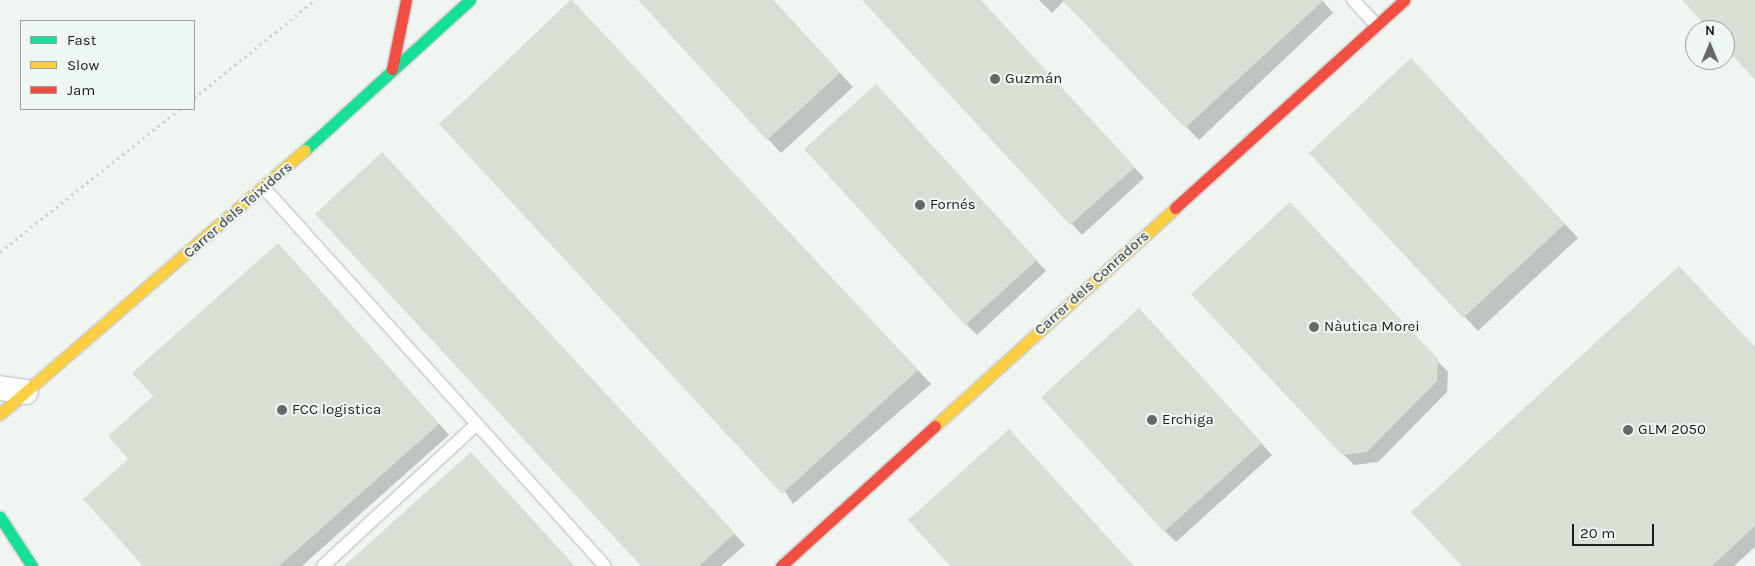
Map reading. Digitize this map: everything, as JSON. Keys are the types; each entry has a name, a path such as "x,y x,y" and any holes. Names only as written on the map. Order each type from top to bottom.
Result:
{"main road":[{"path":"392,69 406,0"},
{"name":"Carrer dels Teixidors","path":"0,414 264,188 392,69 470,0"},
{"name":"Carrer dels Conradors","path":"781,566 1404,0"},
{"path":"0,517 32,566"}],"street":[{"path":"0,388 26,392"}],"lane":[{"path":"1352,0 1376,25"},
{"path":"264,188 605,566"},
{"path":"323,566 477,424"}],"path":[{"path":"195,97 315,0"},
{"path":"0,252 179,110"}],"building":[{"path":"572,0 918,370 782,494 439,124"},
{"path":"638,0 773,0 840,73 767,140"},
{"name":"Guzmán","path":"862,0 981,0 1135,167 1070,225"},
{"path":"1062,0 1322,0 1323,1 1185,128"},
{"path":"1682,0 1755,0 1755,80 1735,58 1735,20 1700,20"},
{"path":"1411,58 1565,224 1463,318 1309,153"},
{"name":"Fornés","path":"876,84 1037,260 965,325 804,149"},
{"path":"382,152 735,533 699,566 641,566 315,214"},
{"name":"Nàutica Morei","path":"1290,202 1438,359 1437,381 1367,452 1342,455 1191,294"},
{"name":"FCC logistica","path":"278,243 439,424 279,566 143,566 83,499 128,459 108,436 153,396 132,373"},
{"name":"GLM 2050","path":"1679,266 1755,347 1755,526 1712,566 1462,566 1411,512"},
{"name":"Erchiga","path":"1139,308 1262,443 1164,532 1041,397"},
{"path":"1009,429 1134,566 950,566 908,520"},
{"path":"471,452 575,566 344,566"}],"traffic: fast":[{"path":"305,150 470,0"},
{"path":"0,517 32,566"}],"traffic: slow":[{"path":"0,414 305,150"},
{"path":"935,426 1175,208"}],"traffic: jam":[{"path":"392,69 406,0"},
{"path":"1175,208 1404,0"},
{"path":"781,566 935,426"}],"place":[{"name":"Guzmán","path":"995,79"},
{"name":"Fornés","path":"920,205"},
{"name":"Nàutica Morei","path":"1314,327"},
{"name":"FCC logistica","path":"282,410"},
{"name":"Erchiga","path":"1152,420"},
{"name":"GLM 2050","path":"1628,430"}]}
